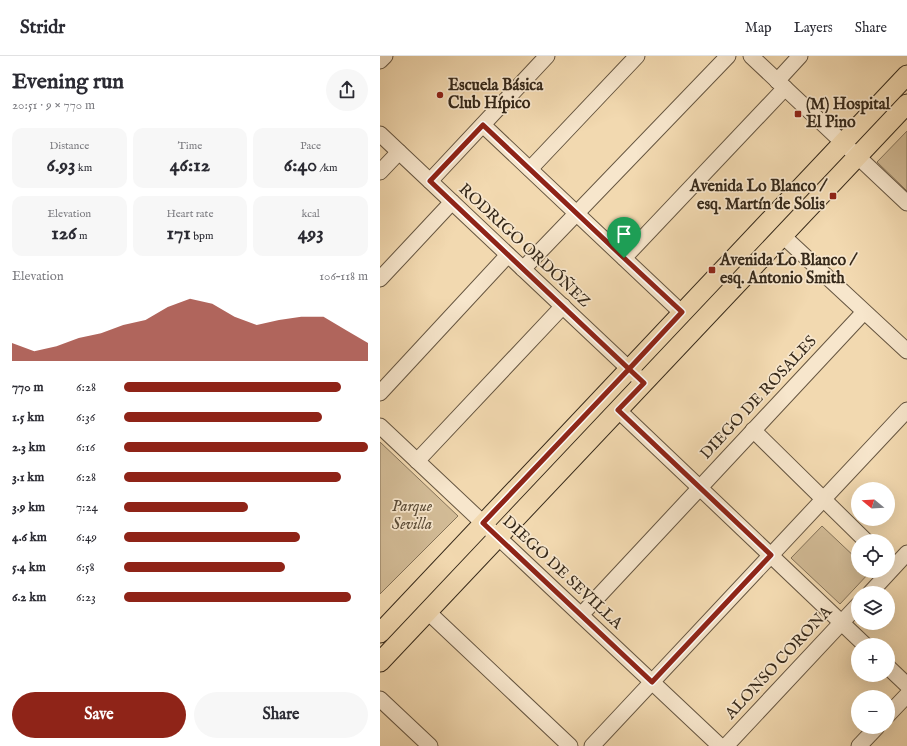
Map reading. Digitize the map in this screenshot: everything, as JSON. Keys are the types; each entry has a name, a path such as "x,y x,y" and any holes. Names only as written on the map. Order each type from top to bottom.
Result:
{"main road":[{"path":"380,633 907,75"},
{"path":"380,662 907,104"}],"street":[{"path":"380,61 385,56"},
{"path":"430,181 548,56"},
{"path":"530,169 637,56"},
{"path":"523,269 728,56"},
{"path":"751,56 907,203"},
{"path":"624,258 781,84 800,56"},
{"path":"483,125 682,312"},
{"name":"RODRIGO ORDÓÑEZ","path":"380,134 644,383"},
{"path":"380,172 399,152"},
{"path":"380,279 452,202"},
{"path":"783,236 907,352"},
{"path":"380,393 508,255"},
{"path":"417,461 562,306"},
{"name":"DIEGO DE ROSALES","path":"581,615 864,312"},
{"path":"618,410 858,638"},
{"path":"592,746 907,410"},
{"name":"DIEGO DE SEVILLA","path":"380,426 720,746"},
{"path":"753,430 859,534"},
{"path":"895,562 907,553"},
{"path":"428,612 570,746"},
{"name":"ALONSO CORONA","path":"726,746 851,613"},
{"path":"895,674 907,685"},
{"path":"895,708 907,695"},
{"path":"380,699 430,746"},
{"path":"859,746 870,734"}],"green space":[{"path":"907,131 907,191 877,162"},
{"name":"Parque Sevilla","path":"380,442 458,516 380,594"},
{"path":"822,526 851,553 851,578 864,578 857,586 851,586 851,592 840,604 791,558"}],"place":[{"name":"Escuela Básica Club Hípico","path":"440,95"},
{"name":"(M) Hospital El Pino","path":"798,114"},
{"name":"Avenida Lo Blanco / esq. Martín de Solis","path":"833,196"},
{"name":"Avenida Lo Blanco / esq. Antonio Smith","path":"712,270"}],"route":[{"path":"624,258 483,125 430,181 629,369 483,523 652,682 771,555 618,410 644,383 629,369 682,312 624,258"}]}
